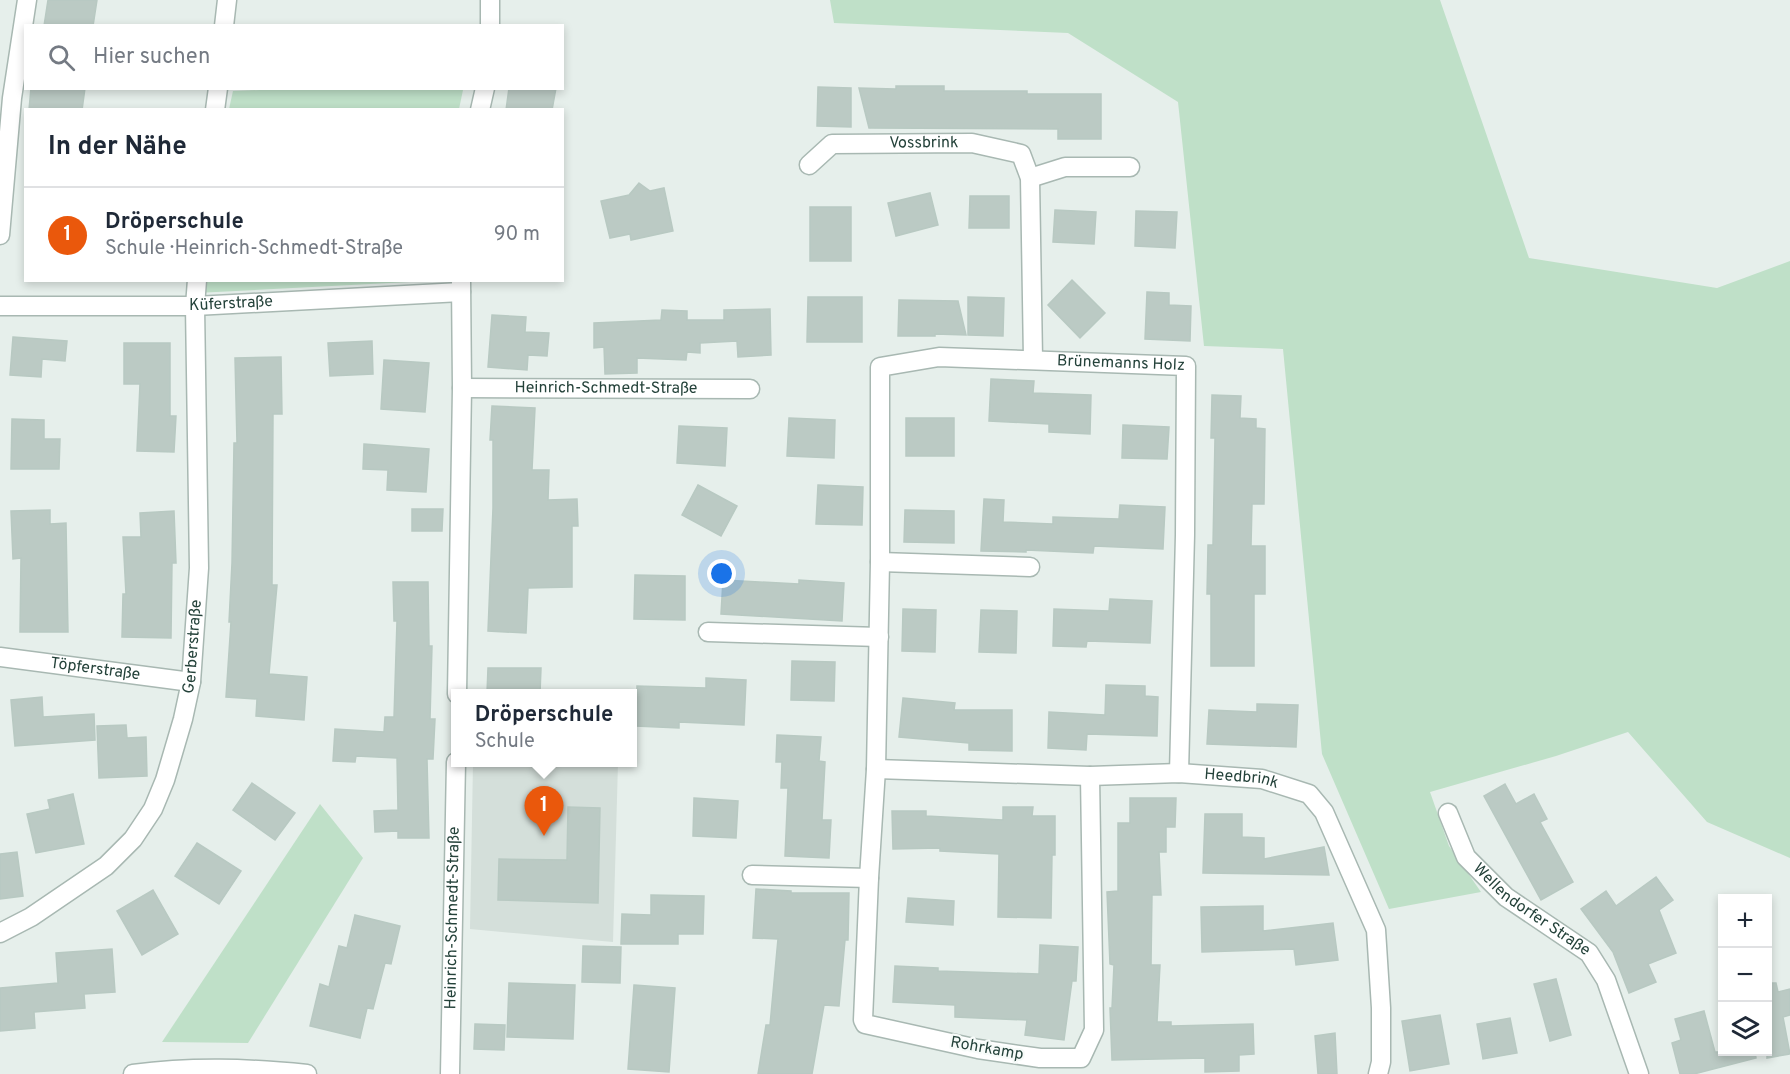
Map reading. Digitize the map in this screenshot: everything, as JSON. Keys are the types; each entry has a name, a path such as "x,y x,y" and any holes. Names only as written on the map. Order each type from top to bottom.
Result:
{"street":[{"path":"0,235 12,98 27,0"},
{"path":"224,24 227,0"},
{"path":"490,0 490,24"},
{"path":"216,108 218,90"},
{"path":"480,108 485,90"},
{"name":"Vossbrink","path":"809,165 832,144 972,143 1021,154 1030,178 1033,359"},
{"path":"1030,178 1065,167 1130,167"},
{"name":"Gerberstraße","path":"0,933 69,893 106,866 133,839 153,809 165,780 191,682 199,568 195,306 197,282"},
{"path":"457,689 462,388 461,286"},
{"name":"Küferstraße","path":"0,306 195,306 461,286"},
{"name":"Brünemanns Holz","path":"876,769 880,562 880,367 939,357 1186,366 1185,535 1179,773"},
{"name":"Heinrich-Schmedt-Straße","path":"462,388 750,389"},
{"path":"880,562 1030,567"},
{"path":"708,632 879,637"},
{"name":"Töpferstraße","path":"0,657 191,682"},
{"name":"Heinrich-Schmedt-Straße","path":"450,1074 456,767"},
{"name":"Heedbrink","path":"876,769 1090,776 1179,773 1262,779 1309,794 1324,812 1376,930 1381,1019 1381,1062 1377,1074"},
{"name":"Rohrkamp","path":"876,769 869,878 863,1020 865,1024 978,1049 1040,1058 1081,1058 1094,1030 1090,776"},
{"name":"Wellendorfer Straße","path":"1448,813 1466,857 1506,897 1589,954 1606,980 1639,1074"},
{"path":"752,875 869,878"},
{"path":"133,1074 170,1069 250,1068 307,1074"}],"shaded area":[{"path":"473,767 618,767 613,942 470,929"}],"green space":[{"path":"830,0 1440,0 1529,258 1717,288 1790,261 1790,858 1707,822 1628,732 1556,756 1430,792 1449,846 1481,892 1389,909 1322,754 1283,349 1204,346 1178,102 1068,33 834,23"},
{"path":"463,90 459,108 229,108 233,91"},
{"path":"198,282 410,282 196,293"},
{"path":"320,804 363,858 248,1043 162,1042"}],"building":[{"path":"48,0 97,0 93,24 44,24"},
{"path":"896,86 944,86 944,91 1101,94 1101,139 1058,139 1058,129 869,128 859,88 896,89"},
{"path":"818,87 851,88 851,127 817,126"},
{"path":"31,90 85,90 82,108 29,108"},
{"path":"509,90 556,90 552,108 506,108"},
{"path":"639,183 650,191 664,188 673,231 631,240 630,234 610,238 601,201 629,195"},
{"path":"930,193 938,225 896,236 888,203"},
{"path":"970,196 1009,196 1009,228 969,228"},
{"path":"810,207 851,207 851,261 810,261"},
{"path":"1055,210 1096,212 1094,244 1053,242"},
{"path":"1136,211 1177,212 1175,248 1135,246"},
{"path":"1072,280 1105,313 1080,338 1048,305"},
{"path":"1147,292 1169,293 1169,305 1191,306 1190,341 1145,339"},
{"path":"808,297 862,297 862,342 807,342"},
{"path":"968,297 1004,298 1003,336 968,335"},
{"path":"899,300 958,301 966,335 898,336"},
{"path":"770,309 771,355 738,357 737,341 700,343 700,353 687,352 686,360 637,358 637,373 605,374 604,347 594,348 594,323 661,320 662,310 687,311 687,320 724,320 724,310"},
{"path":"492,315 526,317 525,332 549,333 547,356 528,355 527,370 488,367"},
{"path":"13,337 67,341 65,361 42,359 41,377 10,375"},
{"path":"372,341 373,374 330,376 328,343"},
{"path":"124,343 170,343 170,416 176,416 174,452 137,451 140,384 124,384"},
{"path":"281,357 282,414 273,414 272,585 277,585 269,674 307,677 304,720 256,716 257,699 226,697 231,622 229,622 234,443 237,443 235,358"},
{"path":"384,360 429,363 425,412 381,409"},
{"path":"991,379 1034,381 1033,393 1091,395 1090,434 1049,432 1049,424 989,421"},
{"path":"1212,395 1241,396 1240,418 1256,419 1256,428 1265,429 1264,504 1252,504 1251,546 1265,546 1265,594 1254,594 1254,666 1211,666 1211,594 1207,594 1208,545 1213,545 1215,438 1211,438"},
{"path":"492,406 535,408 532,470 549,470 548,500 577,499 578,526 572,526 572,587 528,588 526,633 488,631 493,508 493,440 490,440"},
{"path":"789,418 835,420 834,458 787,456"},
{"path":"906,418 954,418 954,456 906,456"},
{"path":"12,419 44,420 44,439 60,439 59,469 11,469"},
{"path":"1123,425 1169,427 1167,459 1122,458"},
{"path":"679,426 727,428 725,466 677,463"},
{"path":"364,444 429,449 426,492 387,490 388,470 363,469"},
{"path":"698,485 737,506 721,536 682,515"},
{"path":"818,485 863,487 862,525 816,524"},
{"path":"984,499 1004,500 1003,522 1053,524 1053,517 1119,519 1120,505 1165,507 1163,549 1094,546 1093,553 1026,550 1026,552 981,551"},
{"path":"412,509 443,509 442,531 412,531"},
{"path":"50,510 50,524 66,523 68,632 20,632 21,558 13,559 11,511"},
{"path":"905,510 954,511 954,543 904,542"},
{"path":"174,511 176,563 172,563 171,638 122,637 123,594 126,594 123,537 141,537 140,513"},
{"path":"635,575 685,576 685,620 634,619"},
{"path":"723,580 799,584 799,580 844,583 842,621 721,614"},
{"path":"393,582 428,582 429,646 432,646 430,719 435,719 433,759 427,759 429,838 398,838 398,831 375,832 374,811 398,810 397,758 356,756 355,762 333,761 335,729 384,732 385,717 394,717 397,621 394,621"},
{"path":"1110,599 1152,601 1150,643 1087,641 1086,647 1053,646 1054,609 1109,611"},
{"path":"903,609 936,610 935,652 902,651"},
{"path":"981,610 1017,611 1016,653 979,652"},
{"path":"792,661 835,662 834,701 791,700"},
{"path":"488,668 541,668 540,689 487,689"},
{"path":"706,678 746,680 744,725 679,722 679,728 637,726 637,686 706,688"},
{"path":"1106,685 1145,686 1145,696 1158,697 1157,736 1087,734 1086,750 1048,748 1049,712 1105,715"},
{"path":"42,697 43,717 94,714 95,740 15,746 11,700"},
{"path":"903,698 955,703 954,710 1012,710 1012,751 969,750 969,743 899,737"},
{"path":"1257,704 1298,705 1296,747 1207,744 1209,710 1257,712"},
{"path":"126,725 127,738 146,737 147,776 99,778 97,726"},
{"path":"777,735 821,737 819,761 825,762 822,820 831,820 829,858 785,856 788,788 781,788 782,762 776,762"},
{"path":"252,783 295,813 275,840 233,810"},
{"path":"1505,784 1516,804 1534,794 1547,819 1540,822 1573,882 1541,900 1484,796"},
{"path":"73,794 84,844 36,853 27,814 50,809 48,800"},
{"path":"694,798 738,801 736,838 693,836"},
{"path":"1130,798 1176,798 1175,827 1166,827 1166,852 1159,852 1161,895 1152,895 1151,965 1160,965 1157,1022 1171,1022 1171,1026 1253,1024 1254,1054 1239,1055 1239,1071 1205,1072 1205,1058 1112,1060 1110,1008 1112,1008 1114,965 1110,964 1107,892 1118,891 1118,823 1130,823"},
{"path":"568,807 600,808 598,903 498,900 499,859 567,860"},
{"path":"1003,807 1033,807 1032,816 1055,816 1051,918 998,917 999,854 940,851 940,848 893,849 892,811 926,811 926,816 1003,820"},
{"path":"1205,814 1242,814 1242,837 1264,838 1264,859 1324,847 1329,875 1203,873"},
{"path":"197,843 241,871 219,904 175,876"},
{"path":"17,852 23,896 0,899 0,854"},
{"path":"1656,877 1673,900 1659,910 1676,953 1648,964 1656,982 1629,993 1613,952 1581,909 1606,891 1616,906"},
{"path":"756,889 791,891 791,893 849,893 848,940 845,940 839,1006 824,1005 812,1074 758,1074 766,1025 770,1025 778,939 753,938"},
{"path":"153,890 178,934 142,955 117,911"},
{"path":"651,895 704,896 703,934 678,934 678,944 621,944 622,914 651,915"},
{"path":"908,898 954,901 953,925 906,922"},
{"path":"1263,906 1263,931 1333,923 1338,960 1296,965 1294,949 1202,952 1201,907"},
{"path":"355,915 400,926 391,964 385,963 373,1009 367,1008 360,1038 310,1026 320,984 329,987 339,946 347,948"},
{"path":"1040,945 1078,947 1076,981 1072,981 1064,1040 1025,1035 1027,1020 955,1017 955,1005 893,1002 895,966 938,968 938,971 1039,974"},
{"path":"583,946 621,947 620,983 582,982"},
{"path":"112,949 115,992 84,994 85,1008 34,1012 35,1028 0,1031 0,988 58,983 56,953"},
{"path":"1556,979 1571,1035 1550,1041 1534,984"},
{"path":"509,983 575,985 573,1039 507,1037"},
{"path":"1772,983 1776,983 1778,992 1790,989 1790,1015 1783,1017 1790,1054 1767,1058 1767,1056 1772,1056"},
{"path":"634,985 675,988 669,1072 628,1069"},
{"path":"1704,1011 1718,1056 1756,1056 1756,1058 1694,1074 1680,1074 1672,1043 1681,1040 1675,1019"},
{"path":"1440,1015 1449,1064 1410,1071 1402,1021"},
{"path":"1510,1018 1517,1053 1483,1059 1477,1024"},
{"path":"475,1024 505,1025 504,1050 474,1049"},
{"path":"1335,1033 1337,1074 1318,1074 1315,1036"}],"place":[{"name":"Dröperschule","path":"544,836"}]}
